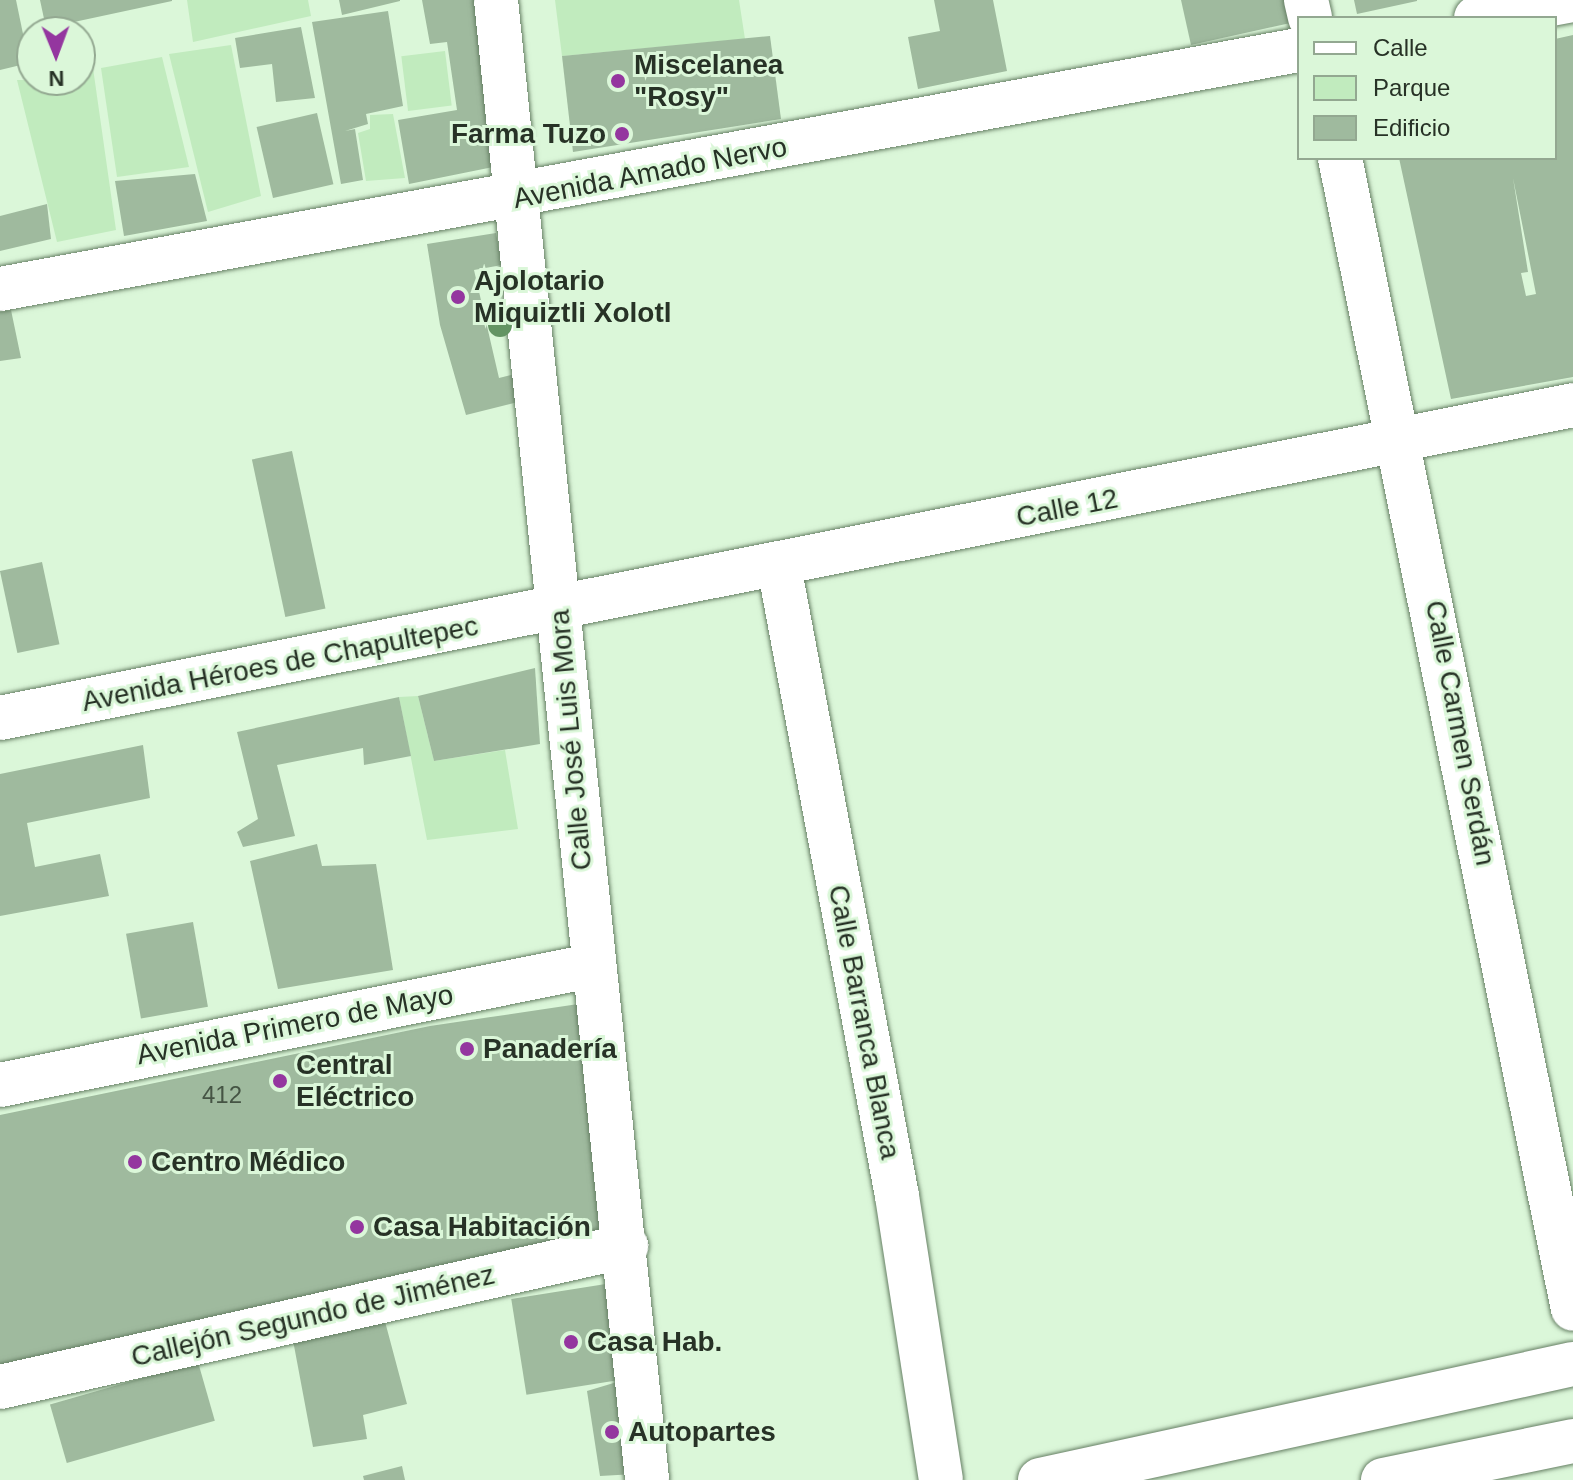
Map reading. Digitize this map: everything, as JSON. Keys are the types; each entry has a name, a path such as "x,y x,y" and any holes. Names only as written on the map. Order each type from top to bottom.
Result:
{"street":[{"name":"Calle José Luis Mora","path":"496,0 561,610 590,966 626,1246 647,1480"},
{"path":"1487,16 1573,0"},
{"name":"Avenida Amado Nervo","path":"0,289 517,198 1297,50"},
{"name":"Calle Carmen Serdán","path":"1340,160 1402,440 1573,1309"},
{"name":"Calle 12","path":"561,610 1573,405"},
{"name":"Calle Barranca Blanca","path":"779,566 897,1196 941,1480"},
{"name":"Avenida Héroes de Chapultepec","path":"0,718 561,610"},
{"name":"Avenida Primero de Mayo","path":"0,1085 590,966"},
{"name":"Callejón Segundo de Jiménez","path":"0,1387 626,1246"},
{"path":"1040,1480 1573,1364"},
{"path":"1383,1480 1573,1441"}],"green space":[{"path":"187,0 308,0 311,16 193,42"},
{"path":"555,0 739,0 745,39 562,56"},
{"path":"231,45 261,196 208,212 169,54"},
{"path":"445,51 452,106 408,111 401,56"},
{"path":"162,57 189,167 117,177 101,68"},
{"path":"96,89 116,230 57,242 21,96 96,96"},
{"path":"393,114 405,178 366,181 358,133 370,129 370,115"},
{"path":"418,696 434,761 505,750 518,829 427,840 399,697"}],"building":[{"path":"0,0 16,0 19,16 16,16 16,66 0,70"},
{"path":"40,0 172,0 96,17 43,16"},
{"path":"339,0 400,0 400,1 342,15"},
{"path":"422,0 492,0 508,164 409,184 398,120 457,110 447,42 430,44"},
{"path":"934,0 993,0 1007,71 918,89 908,37 940,31"},
{"path":"1181,0 1290,0 1295,22 1191,45"},
{"path":"1354,0 1417,0 1417,1 1357,14"},
{"path":"388,11 403,106 366,114 368,124 345,131 355,129 363,180 341,184 312,22"},
{"path":"301,27 315,98 276,102 272,64 240,68 235,38"},
{"path":"1573,35 1573,377 1451,399 1399,160 1557,160 1557,39","holes":["1513,178 1536,294 1526,296 1521,273 1528,272"]},
{"path":"770,36 781,119 573,152 562,56"},
{"path":"317,113 333,184 273,198 257,127"},
{"path":"195,174 207,221 124,236 115,181"},
{"path":"47,204 51,239 0,251 0,216"},
{"name":"Ajolotario Miquiztli Xolotl","path":"496,233 502,265 474,270 499,378 519,373 522,401 466,415 440,325 427,244"},
{"path":"11,310 21,358 0,361 0,312"},
{"path":"292,451 325,608 285,617 252,460"},
{"path":"42,562 59,644 17,653 0,571"},
{"path":"535,668 540,744 434,761 418,696"},
{"path":"399,697 411,756 364,765 363,748 277,765 295,836 243,847 237,832 258,819 237,732"},
{"path":"143,745 150,798 27,823 35,867 100,854 109,896 0,916 0,774"},
{"path":"317,844 322,866 376,864 393,970 278,989 250,861"},
{"path":"193,922 208,1007 141,1019 126,934"},
{"path":"585,1003 616,1226 0,1372 0,1115 430,1026"},
{"name":"Casa Hab.","path":"612,1283 627,1379 526,1395 511,1299"},
{"path":"383,1314 407,1404 363,1415 367,1439 313,1447 292,1335"},
{"path":"198,1362 215,1421 67,1463 50,1404"},
{"name":"Autopartes","path":"627,1379 635,1474 600,1476 587,1391"},
{"path":"402,1466 405,1480 364,1480 363,1476"}],"place":[{"name":"Miscelanea \"Rosy\"","path":"618,81"},
{"name":"Farma Tuzo","path":"622,134"},
{"name":"Ajolotario Miquiztli Xolotl","path":"458,297"},
{"name":"Panadería","path":"467,1049"},
{"name":"Central Eléctrico","path":"280,1081"},
{"name":"Centro Médico","path":"135,1162"},
{"name":"Casa Habitación","path":"357,1227"},
{"name":"Casa Hab.","path":"571,1342"},
{"name":"Autopartes","path":"612,1432"}]}
